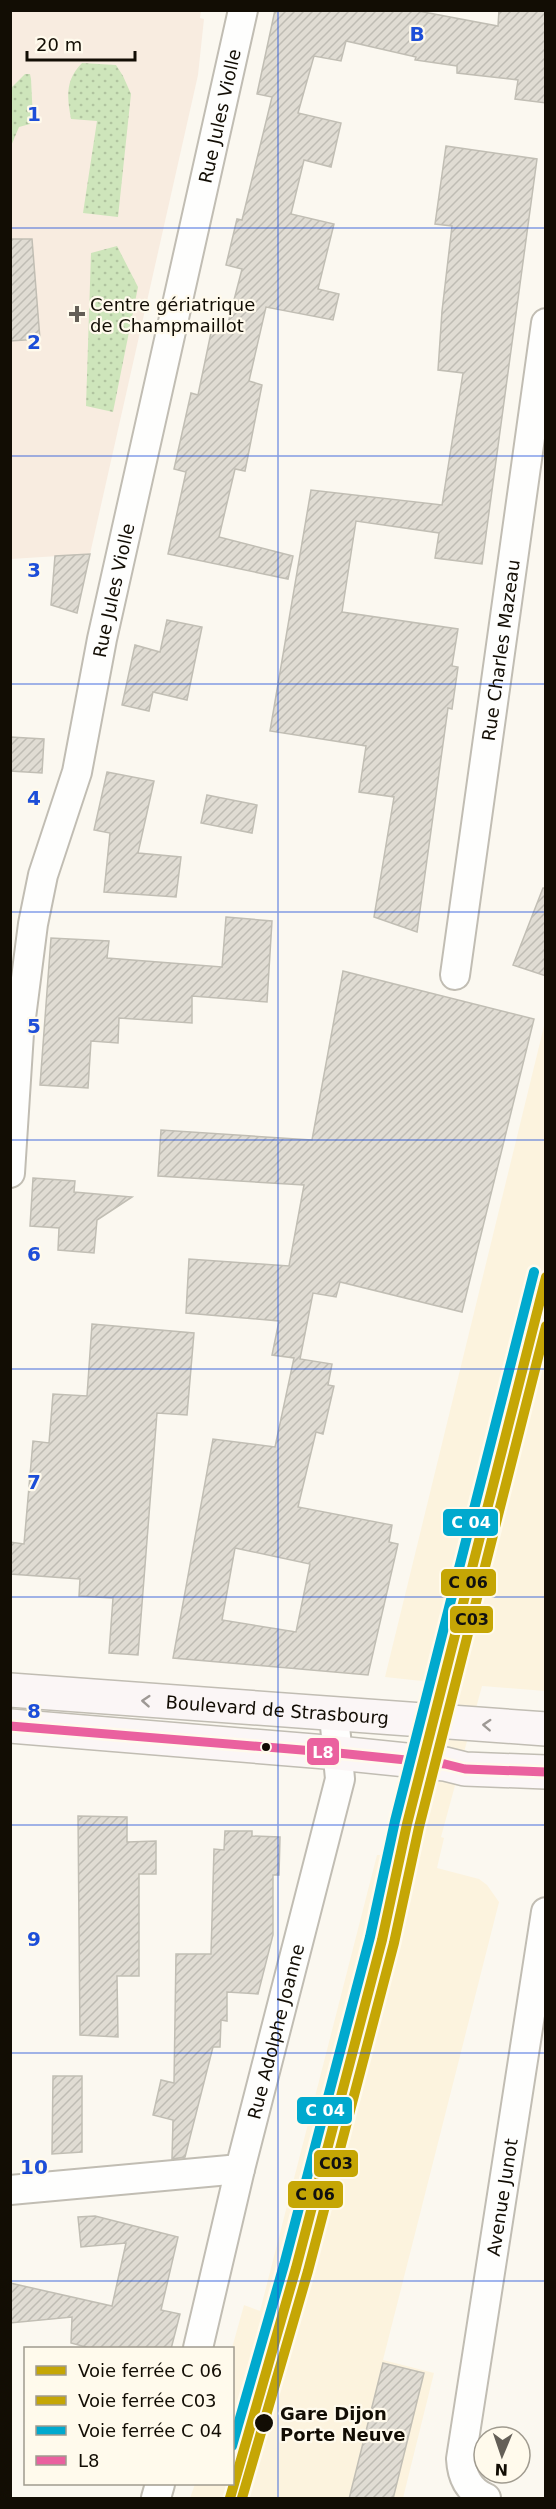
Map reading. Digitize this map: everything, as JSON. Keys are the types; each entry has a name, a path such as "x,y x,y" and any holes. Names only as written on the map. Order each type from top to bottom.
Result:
{"street":[{"name":"Rue Jules Violle","path":"10,1173 15,1033 43,874 77,772 102,639 243,10"},
{"name":"Rue Charles Mazeau","path":"454,975 546,323"},
{"name":"Boulevard de Strasbourg","path":"10,1690 546,1729"},
{"name":"Rue Adolphe Joanne","path":"198,2347 240,2169 340,1779 334,1715"},
{"name":"Boulevard de Strasbourg","path":"10,1725 338,1753 445,1764 465,1769 546,1772"},
{"name":"Avenue Junot","path":"476,2490 462,2470 461,2459 546,1912"},
{"path":"10,2190 240,2169"}],"shaded area":[{"name":"Centre gériatrique de Champmaillot","path":"11,11 201,11 200,18 204,19 198,75 90,554 11,559"},
{"path":"545,1022 545,1691 482,1686 441,1837 444,1838 437,1868 479,1879 487,1885 499,1902 383,2360 434,2373 403,2498 190,2498 195,2485 234,2485 232,2347 244,2305 260,2311 377,1855 385,1855 391,1826 396,1827 431,1682 385,1677"}],"green space":[{"path":"82,63 116,65 131,94 118,217 83,213 97,121 71,119 70,82 76,69"},
{"path":"25,74 30,74 31,79 33,119 30,124 19,127 11,146 11,88"},
{"path":"117,246 138,287 113,412 86,406 91,253"}],"building":[{"path":"275,10 413,10 498,26 499,10 546,10 546,103 515,99 518,80 457,73 457,66 415,60 416,57 346,41 341,61 314,56 298,113 341,123 331,167 304,160 291,214 334,224 318,289 339,294 333,320 266,307 249,381 262,385 245,471 235,469 219,537 293,556 288,579 168,554 186,472 174,469 191,393 198,395 213,323 227,327 242,269 226,265 237,219 242,220 272,97 257,94"},
{"path":"446,146 537,159 482,564 435,558 439,533 356,521 342,612 458,629 452,666 458,667 452,709 448,708 417,932 374,917 394,797 359,792 366,746 270,731 311,490 442,505 463,373 438,370 452,226 435,224"},
{"path":"10,239 32,239 40,339 10,341"},
{"path":"90,554 77,613 51,605 55,556"},
{"path":"167,620 202,627 187,700 153,692 149,711 122,705 135,645 160,652"},
{"path":"10,737 44,739 42,773 10,771"},
{"path":"107,772 154,781 138,853 181,857 176,897 104,892 110,833 94,830"},
{"path":"207,795 257,805 252,833 201,823"},
{"path":"543,888 546,888 546,976 513,965"},
{"path":"226,917 272,921 267,1002 192,996 192,1023 119,1018 118,1043 91,1041 88,1088 40,1085 51,938 109,941 107,958 222,967"},
{"path":"343,971 534,1019 462,1312 340,1282 336,1297 313,1293 300,1359 332,1364 328,1385 334,1386 323,1434 316,1432 298,1507 392,1525 389,1542 398,1544 368,1675 173,1658 213,1439 275,1447 294,1358 272,1355 279,1321 186,1313 189,1259 289,1266 304,1185 158,1176 161,1130 312,1140","holes":["235,1548 310,1564 296,1632 222,1620"]},
{"path":"33,1178 75,1181 74,1192 132,1197 97,1220 94,1253 58,1250 59,1228 30,1226"},
{"path":"92,1324 194,1333 187,1415 157,1413 138,1655 109,1653 113,1598 79,1596 80,1579 10,1574 10,1542 24,1544 33,1441 49,1443 53,1394 87,1396"},
{"path":"78,1816 127,1817 127,1842 156,1841 156,1874 139,1874 139,1976 117,1976 118,2037 80,2035"},
{"path":"225,1831 252,1831 252,1836 280,1837 279,1875 273,1875 273,1935 258,1994 227,1992 227,2021 221,2020 220,2047 213,2047 185,2157 172,2159 173,2120 153,2115 161,2080 174,2083 176,1954 211,1954 214,1849 224,1850"},
{"path":"53,2076 82,2076 82,2152 52,2154"},
{"path":"95,2216 178,2237 161,2310 180,2314 172,2347 86,2347 71,2343 72,2317 10,2323 10,2283 112,2306 126,2243 81,2247 78,2217"},
{"path":"383,2363 424,2373 393,2499 349,2499"}],"transit line":[{"path":"234,2439 284,2265 370,1937 395,1821 534,1272"},
{"path":"234,2484 296,2268 382,1940 407,1824 546,1277"},
{"name":"L8","path":"10,1726 338,1753 445,1764 465,1769 546,1772"},
{"path":"230,2498 234,2485"}],"rail line":[{"name":"C03","path":"242,2498 308,2271 394,1943 419,1827 546,1326"}],"place":[{"name":"Centre gériatrique de Champmaillot","path":"77,314"},
{"name":"Gare Dijon Porte Neuve","path":"264,2423"}]}
